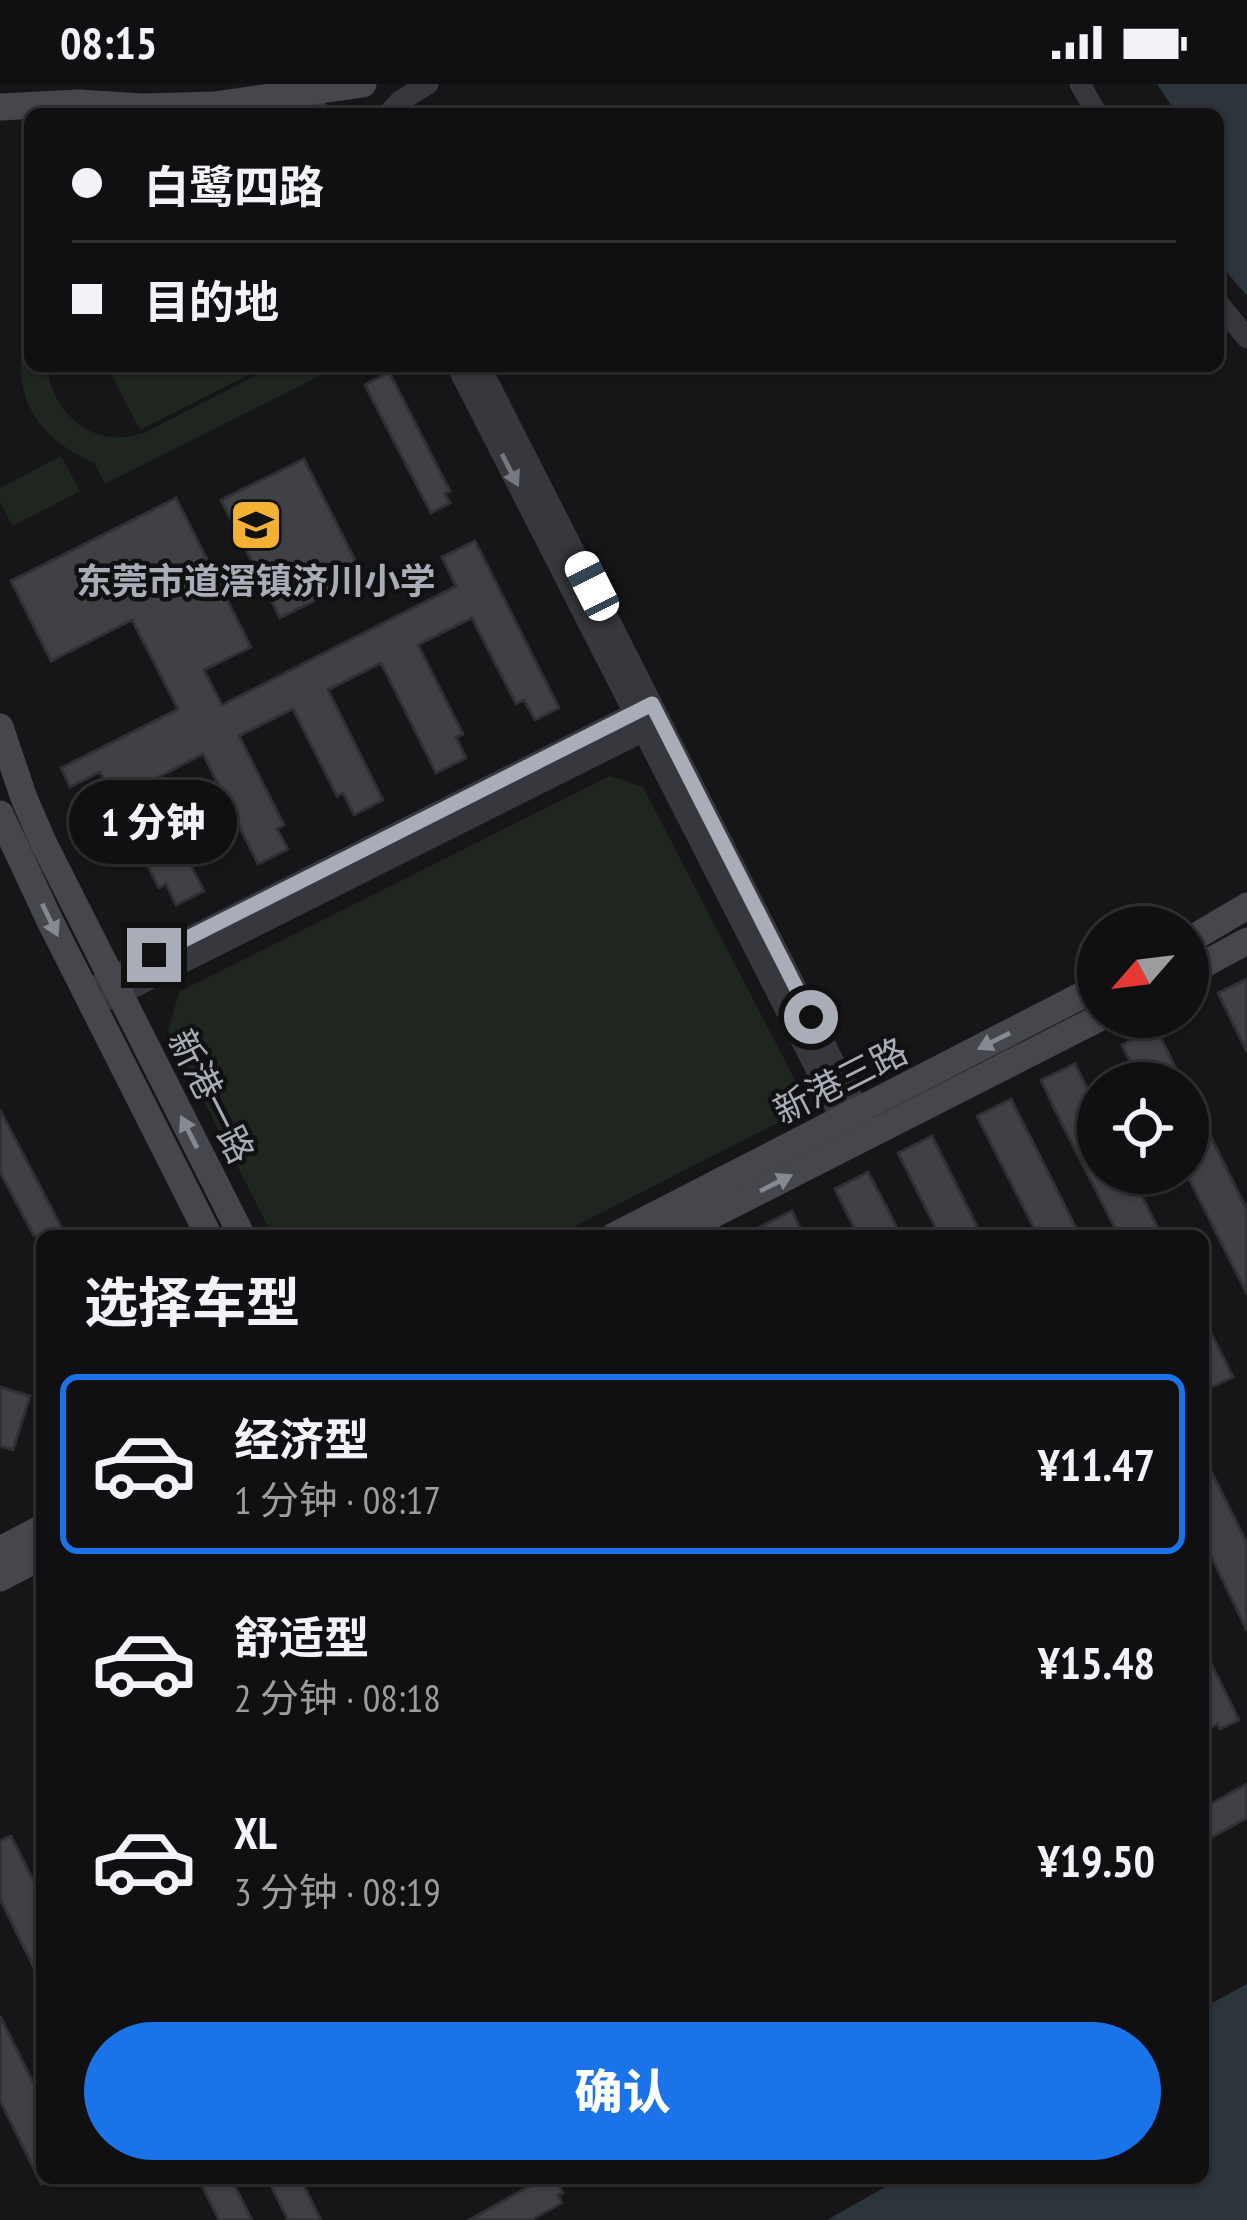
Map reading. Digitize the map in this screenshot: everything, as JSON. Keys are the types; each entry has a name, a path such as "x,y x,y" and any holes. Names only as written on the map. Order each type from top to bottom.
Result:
{"street":[{"path":"0,107 214,105 363,84"},
{"path":"394,107 428,84"},
{"path":"297,93 315,108"},
{"path":"1224,311 1247,338"},
{"path":"460,372 648,717"},
{"path":"484,372 648,717 856,1127"},
{"path":"89,999 648,717"},
{"name":"新港一路","path":"0,727 43,842 239,1230"},
{"name":"新港一路","path":"0,814 206,1230"},
{"path":"1209,929 1247,906"},
{"path":"1209,962 1247,941"},
{"name":"新港三路","path":"681,1230 1077,999"},
{"name":"新港三路","path":"627,1230 1077,1028"},
{"path":"0,1550 36,1531"},
{"path":"0,1578 36,1559"}],"shaded area":[{"path":"1157,84 1247,84 1247,296 1224,269 1224,108 1173,108"},
{"path":"23,342 24,372 48,372 58,401 73,420 110,437 144,433 262,372 327,372 105,484 94,462 53,438 29,405 21,365"},
{"path":"110,372 254,372 140,430"},
{"path":"61,456 80,491 12,526 0,502 0,488"},
{"path":"610,776 643,787 798,1086 783,1120 568,1230 270,1230 168,1030 179,992"},
{"path":"1247,1984 1247,2220 827,2220 890,2184 1209,2184 1209,2005"}],"building":[{"path":"389,372 450,491 445,494 450,503 431,513 365,385"},
{"path":"304,459 363,576 280,618 221,500"},
{"path":"176,498 251,647 204,670 222,705 456,586 442,557 475,541 559,708 535,720 524,700 516,704 472,618 418,645 463,734 456,737 466,758 436,773 381,663 328,690 383,800 354,815 343,793 337,796 293,709 239,736 284,825 277,829 288,849 258,864 203,754 149,782 204,891 176,905 166,884 159,888 100,772 70,787 61,768 178,709 132,620 51,661 11,581"},
{"path":"1247,979 1247,1052 1218,993"},
{"path":"1136,1038 1161,1038 1173,1062 1130,1062 1122,1045"},
{"path":"1075,1064 1077,1153 1041,1080"},
{"path":"1011,1099 1077,1230 1035,1230 977,1116"},
{"path":"0,1110 63,1230 36,1230 34,1236 0,1172"},
{"path":"1209,1133 1247,1210 1247,1294 1197,1194 1209,1194"},
{"path":"932,1136 979,1230 937,1230 898,1153"},
{"path":"868,1172 898,1230 856,1230 835,1189"},
{"path":"1098,1194 1141,1194 1159,1230 1116,1230"},
{"path":"792,1211 801,1230 754,1230"},
{"path":"1209,1329 1233,1377 1209,1388"},
{"path":"0,1387 30,1396 13,1450 0,1446"},
{"path":"1209,1467 1247,1543 1247,1631 1209,1552"},
{"path":"1209,1659 1239,1720 1220,1729 1217,1724 1210,1728"},
{"path":"1247,1784 1247,1818 1209,1839 1209,1805"},
{"path":"11,1836 36,1886 36,1972 0,1899 0,1841"},
{"path":"0,2016 36,2088 36,2173 0,2101"},
{"path":"201,2184 234,2184 252,2220 219,2220"},
{"path":"270,2184 303,2184 321,2220 288,2220"},
{"path":"533,2184 558,2184 563,2193 558,2195 562,2203 531,2220 469,2220"}],"place":[{"name":"东莞市道滘镇济川小学","path":"256,525"}],"route":[{"path":"154,955 652,704 811,1017"}]}
